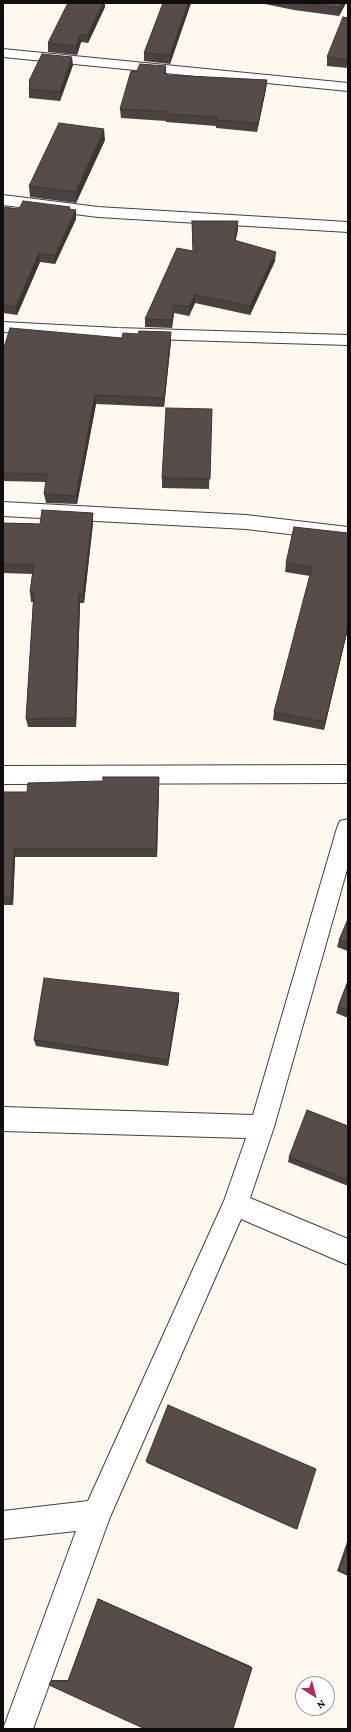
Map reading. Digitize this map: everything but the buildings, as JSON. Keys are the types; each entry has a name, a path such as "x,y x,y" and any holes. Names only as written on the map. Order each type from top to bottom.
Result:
{"street":[{"path":"3,53 348,87"},
{"path":"3,200 98,212 348,227"},
{"path":"3,327 117,333 348,340"},
{"path":"3,509 246,522 348,534"},
{"path":"3,775 348,774"},
{"path":"18,1729 97,1514 235,1204 262,1128 348,828"},
{"path":"3,1119 262,1128"},
{"path":"235,1204 348,1252"},
{"path":"3,1525 97,1514"}]}
